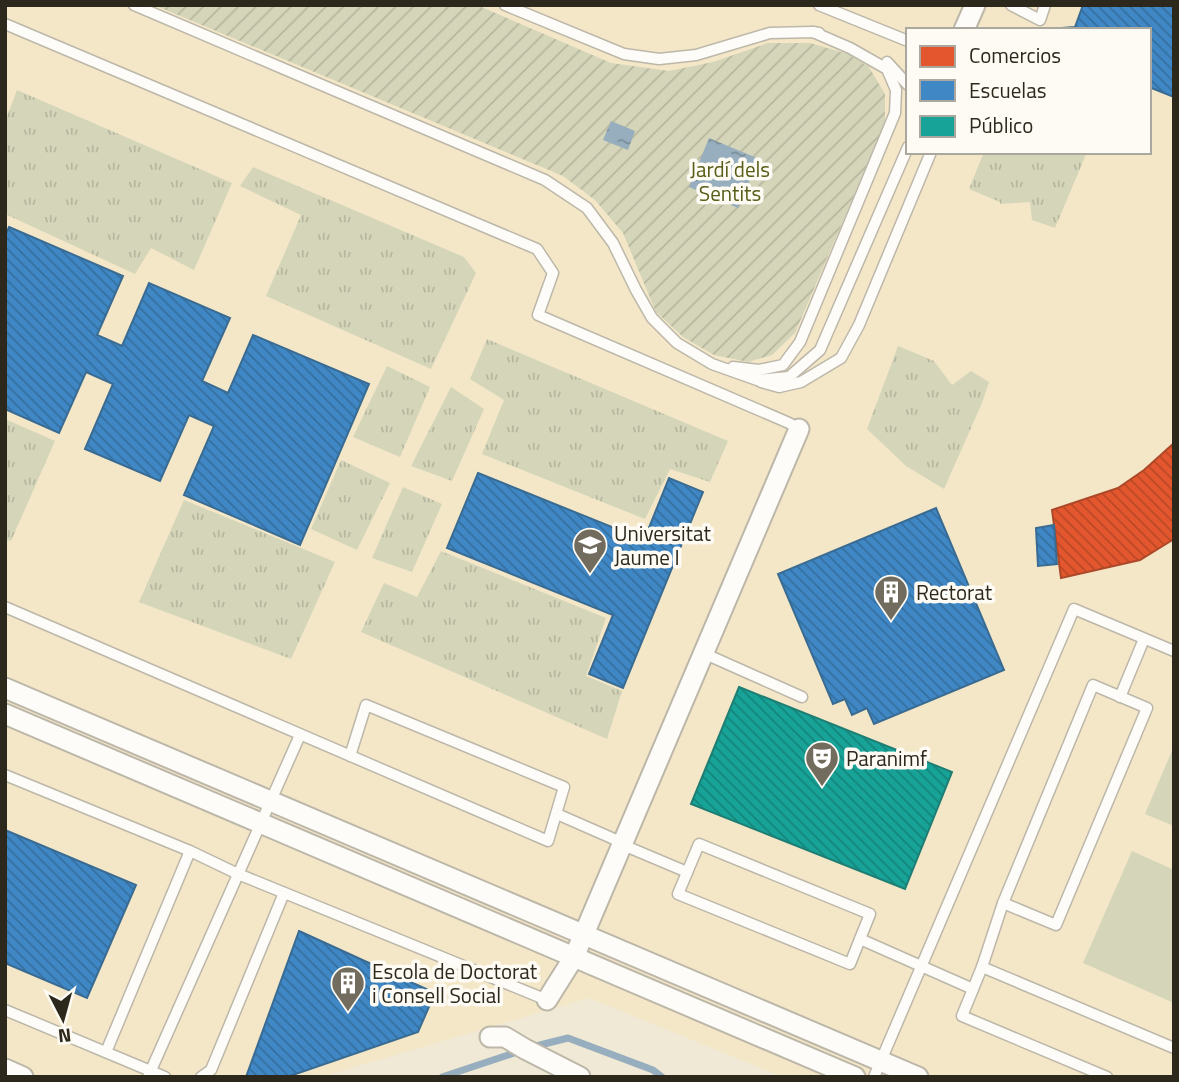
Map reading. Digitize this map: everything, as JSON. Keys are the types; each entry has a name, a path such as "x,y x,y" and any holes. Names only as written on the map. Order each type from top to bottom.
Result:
{"street":[{"path":"965,28 975,5"},
{"path":"547,1000 574,957 623,845 794,426"},
{"path":"5,688 584,934 878,1069 918,1077"},
{"path":"5,713 855,1077"},
{"path":"491,1037 505,1037 580,1077"},
{"path":"5,1069 23,1077"}],"lane":[{"path":"134,5 545,180 587,208 613,243 652,318 677,343 712,364 779,387 801,382 841,358 859,326 931,154"},
{"path":"505,5 624,54 659,59 696,54 770,33 813,32 852,42 890,64 906,83"},
{"path":"819,5 906,40"},
{"path":"1011,5 1040,20 1045,5"},
{"path":"5,24 537,249 553,272 538,315 794,426"},
{"path":"712,364 759,370 783,365 800,342 895,113 896,90 887,69 850,48 813,32"},
{"path":"896,71 906,77"},
{"path":"757,380 789,377 820,350 906,151"},
{"path":"5,607 350,756 548,841 565,787 366,705 350,756"},
{"path":"878,1069 1074,609 1174,652"},
{"path":"1120,696 1144,639"},
{"path":"703,653 802,697"},
{"path":"1003,903 1056,925 1147,708 1093,685 1003,903 962,1016 1107,1077"},
{"path":"149,1074 300,734"},
{"path":"5,775 190,851 238,874 547,1000"},
{"path":"556,814 687,872"},
{"path":"699,844 870,914 850,964 678,894 687,872 699,844"},
{"path":"106,1052 190,851"},
{"path":"201,1077 211,1070 284,893"},
{"path":"860,939 973,989"},
{"path":"982,967 1174,1048"},
{"path":"5,1010 106,1052 149,1074 165,1077"}],"shaded area":[{"name":"Universitat Jaume I","path":"5,5 1174,5 1174,1077 783,1077 589,998 321,1077 5,1077"}],"green space":[{"name":"Jardí dels Sentits","path":"154,5 477,5 611,63 669,71 713,62 768,43 810,43 848,54 869,67 885,94 885,123 795,333 772,355 748,362 714,355 683,337 656,312 623,233 595,200 563,176"},
{"path":"17,90 232,183 194,270 151,248 135,274 5,214 5,122"},
{"path":"983,154 1086,154 1055,228 1032,220 1030,202 1000,204 969,189"},
{"path":"253,167 464,257 476,273 431,369 266,296 301,215 240,186"},
{"path":"487,339 728,441 710,482 670,469 645,519 482,454 504,400 470,379"},
{"path":"898,346 934,361 952,385 971,371 989,382 944,489 906,466 867,429"},
{"path":"387,366 430,387 400,457 353,437"},
{"path":"451,387 484,409 452,481 411,466"},
{"path":"5,419 55,441 11,541 5,539"},
{"path":"341,460 390,483 357,550 311,529"},
{"path":"403,487 442,504 412,572 372,558"},
{"path":"184,500 335,562 291,659 139,602"},
{"path":"441,551 606,618 586,676 622,691 607,739 361,632 384,583 417,597"},
{"path":"1174,746 1174,826 1145,814"},
{"path":"1132,851 1174,870 1174,1003 1083,963"}],"water":[{"path":"611,121 635,131 628,150 603,140"},
{"path":"709,138 759,159 738,208 689,187"}],"building: Comercios":[{"path":"1174,443 1174,539 1140,560 1061,578 1052,510 1118,488 1144,470"}],"building: Escuelas":[{"path":"1083,5 1174,5 1174,97 1151,88 1151,28 1062,28 1075,27"},
{"path":"9,227 123,276 97,335 122,346 149,283 230,318 202,381 228,393 253,335 369,384 300,545 184,495 214,426 189,415 160,481 85,449 113,384 86,372 59,433 5,409 5,236"},
{"path":"478,473 644,540 669,478 703,492 623,688 589,674 613,615 447,548"},
{"name":"Rectorat","path":"936,508 1004,670 874,724 867,708 852,715 845,699 833,704 778,574"},
{"path":"1054,525 1057,564 1038,566 1036,528"},
{"path":"5,830 136,885 87,998 5,963"},
{"name":"Escola de Doctorat i Consell Social","path":"299,931 435,993 418,1032 287,1077 246,1077"}],"building: Público":[{"name":"Paranimf","path":"739,687 952,772 905,889 691,804"}],"waterway":[{"path":"532,1047 568,1038 653,1070 662,1077"},
{"path":"442,1077 520,1051"}],"place":[{"name":"Universitat Jaume I","path":"590,575"},
{"name":"Rectorat","path":"891,622"},
{"name":"Paranimf","path":"822,788"},
{"name":"Escola de Doctorat i Consell Social","path":"348,1013"}]}
